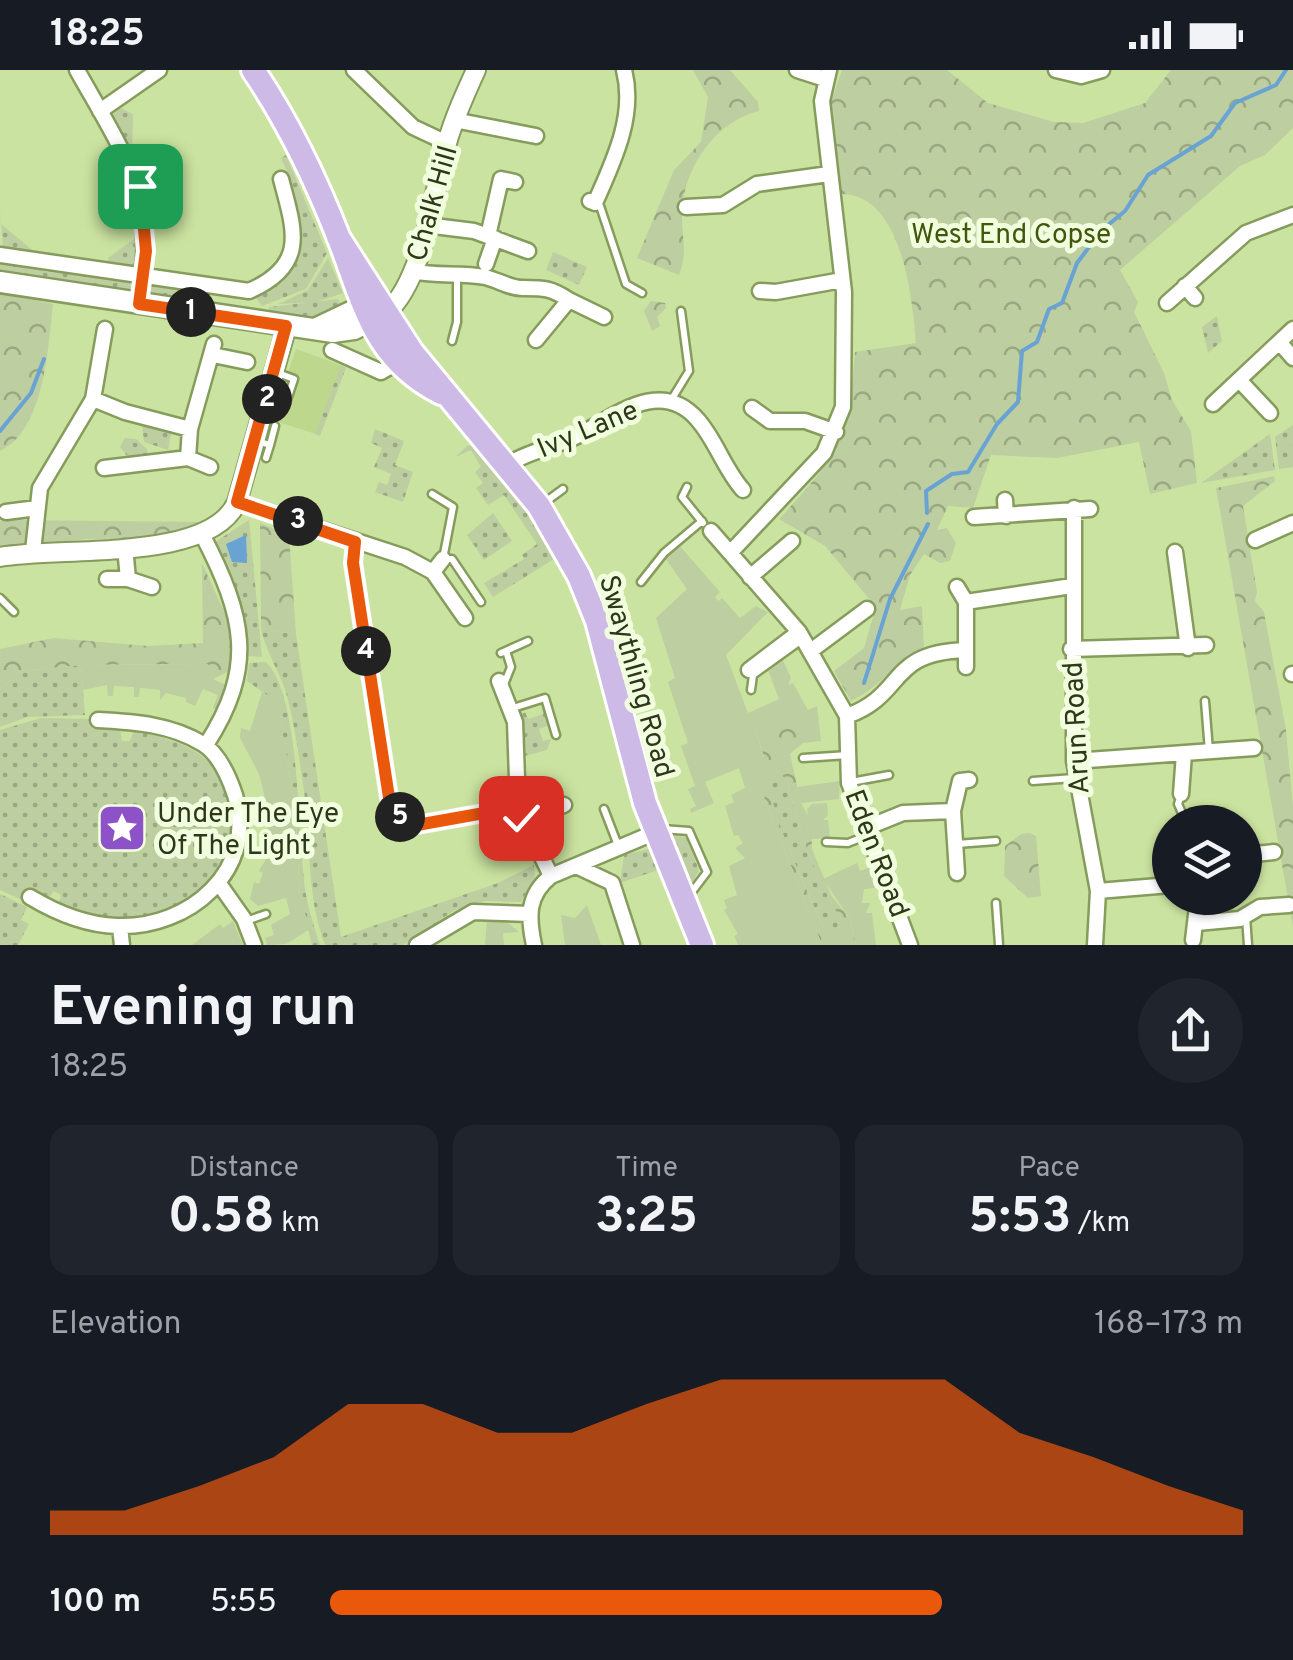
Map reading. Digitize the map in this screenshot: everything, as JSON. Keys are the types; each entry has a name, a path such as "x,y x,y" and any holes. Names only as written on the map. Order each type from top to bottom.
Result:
{"main road":[{"name":"Swaythling Road","path":"253,70 374,310 405,358 508,464 539,506 559,561 597,621 629,753 655,830 702,945"},
{"path":"0,282 342,332 374,310"}],"street":[{"path":"77,70 140,186 145,212 139,304"},
{"path":"100,111 159,70"},
{"path":"354,70 414,127 447,142"},
{"name":"Chalk Hill","path":"374,310 409,278 454,120 476,70"},
{"path":"595,204 626,116 624,70"},
{"path":"731,552 803,477 836,432 846,374 842,280 822,101 827,75 797,70"},
{"path":"1056,70 1081,76 1102,70"},
{"name":"Chalk Hill","path":"454,120 536,136"},
{"path":"686,207 723,205 746,182 829,174"},
{"path":"0,256 249,291 265,284 293,248 295,228 282,179"},
{"path":"486,264 502,180 514,182"},
{"path":"1166,303 1190,292 1246,232 1293,214"},
{"path":"426,225 492,237 528,251"},
{"path":"409,278 457,275 489,278 521,288 548,287 604,317"},
{"path":"760,290 776,292 842,280"},
{"path":"536,340 569,300"},
{"path":"0,556 126,547 203,536 224,521 237,502 263,443 265,405 286,326"},
{"path":"33,551 40,488 92,399 96,345 105,328"},
{"path":"1213,404 1293,329"},
{"path":"1280,343 1293,358"},
{"path":"188,458 190,429 214,349 246,362"},
{"path":"332,350 381,372 405,358"},
{"path":"1240,381 1270,413"},
{"path":"92,399 190,429"},
{"name":"Ivy Lane","path":"508,464 542,446 582,434 623,406 669,403 695,416 743,490"},
{"path":"752,408 770,421 806,421 836,432"},
{"path":"104,468 188,458 210,467"},
{"path":"974,517 1006,516 1005,500"},
{"path":"237,502 406,557 433,572 465,618"},
{"path":"6,512 37,508"},
{"name":"Arun Road","path":"1006,516 1082,508 1072,586 1074,761 1098,891 1095,945"},
{"path":"1255,540 1293,523"},
{"name":"Eden Road","path":"706,526 805,640 847,716 850,782 910,945"},
{"path":"203,536 232,603 241,642 232,699 206,745"},
{"path":"750,577 792,541"},
{"path":"355,542 353,563 390,804 404,820 417,825 564,805"},
{"path":"126,547 128,580"},
{"path":"1175,552 1188,648"},
{"path":"433,572 444,559"},
{"path":"107,579 152,586"},
{"path":"966,602 1072,586"},
{"path":"957,587 966,602 966,667"},
{"path":"750,670 867,609"},
{"path":"1071,649 1206,645"},
{"path":"847,716 868,708 912,660 928,653 965,650"},
{"path":"500,685 512,709 518,740 520,813 550,876"},
{"path":"30,897 53,903 87,922 120,927 174,914 220,885 235,856 240,826 231,784 206,745 175,731 127,728 98,720"},
{"path":"1074,761 1254,748"},
{"path":"1181,794 1184,754"},
{"path":"958,873 953,811 956,788 960,781 969,780"},
{"path":"867,831 903,813 953,811"},
{"path":"534,945 530,914 534,892 550,876 655,830"},
{"path":"619,849 612,860 612,884 632,945"},
{"path":"1262,853 1274,852"},
{"path":"576,866 612,884"},
{"path":"220,885 245,921 254,945"},
{"path":"1098,891 1152,886"},
{"path":"1196,922 1246,917 1260,907 1290,905"},
{"path":"417,945 473,912 530,914"},
{"path":"1193,940 1197,915"},
{"path":"120,927 122,945"},
{"path":"1078,945 1086,945"}],"lane":[{"path":"595,204 626,284 642,293"},
{"path":"452,340 457,322 457,275"},
{"path":"669,403 690,372 681,311"},
{"path":"274,372 294,378"},
{"path":"265,405 286,403 294,378 301,372"},
{"path":"266,458 263,443 275,426"},
{"path":"641,582 664,554 706,526 684,501 682,493 687,487"},
{"path":"539,506 564,489"},
{"path":"432,494 452,504 444,559 452,559 481,602"},
{"path":"0,598 14,612"},
{"path":"751,690 753,675 805,640"},
{"path":"500,685 508,682 511,667 503,652 528,641"},
{"path":"512,709 545,698 556,735"},
{"path":"1206,701 1209,752"},
{"path":"804,758 849,755"},
{"path":"850,782 889,775"},
{"path":"1033,781 1075,778"},
{"path":"1178,805 1181,794"},
{"path":"604,809 619,849"},
{"path":"655,830 689,831 706,872 684,902"},
{"path":"826,842 848,843 867,831"},
{"path":"956,844 996,841"},
{"path":"996,903 999,945"},
{"path":"245,921 266,914"},
{"path":"1246,917 1248,945"}],"shaded area":[{"path":"296,349 343,366 316,434 272,420"}],"green space":[{"path":"693,70 730,70 758,102 759,111 727,126 702,152 693,168 683,203 684,255 679,275 637,258 674,170 701,142 708,97"},
{"name":"West End Copse","path":"842,70 947,70 988,103 1054,122 1083,123 1145,103 1171,70 1293,70 1293,128 1265,155 1240,166 1120,270 1138,302 1134,312 1164,373 1172,400 1191,431 1197,483 1150,494 1139,442 1057,458 991,455 973,508 948,506 937,530 947,528 956,543 950,561 940,563 924,554 910,575 900,610 922,606 924,647 851,701 834,671 864,648 876,607 825,546 779,519 815,479 837,444 849,406 855,352 916,343 907,275 890,228 877,210 861,198 840,194 830,105"},
{"path":"121,108 133,114 132,156 113,121 112,115"},
{"path":"286,155 327,253 306,289 262,306 252,293 297,254 299,244 297,215 281,158"},
{"path":"135,196 140,261 131,268 108,266 108,258 138,236"},
{"path":"1,224 36,253 3,248"},
{"path":"553,252 587,267 579,285 546,270"},
{"path":"328,258 343,293 317,302 278,304 308,290"},
{"path":"0,259 48,272 128,279 132,290 129,293 0,274"},
{"path":"155,283 188,289 188,296 166,301 149,296 148,288"},
{"path":"0,293 53,304 46,363 35,406 27,425 0,451"},
{"path":"338,299 342,309 325,315 268,314 269,307"},
{"path":"651,301 665,303 666,308 657,317 660,326 652,331 644,311"},
{"path":"1217,316 1222,341 1208,353 1202,327"},
{"path":"341,365 346,368 320,436 315,434"},
{"path":"142,424 172,430 168,450 144,442"},
{"path":"1293,425 1293,467 1279,469 1275,437"},
{"path":"375,429 404,441 395,465 413,472 403,502 375,492 379,482 387,485 391,474 374,467 382,448 371,443"},
{"path":"1270,434 1275,470 1201,483"},
{"path":"125,438 136,439 147,449 149,458 132,462 120,447"},
{"path":"476,444 533,515 557,557 493,597 484,583 524,559 522,555 537,544 504,495 488,505 476,488 483,483 475,472 481,467 471,450 455,457 467,446"},
{"path":"1274,476 1275,481 1243,506 1257,592 1255,601 1264,612 1286,730 1293,806 1293,927 1216,488"},
{"path":"493,513 512,541 484,560 467,535"},
{"path":"249,520 262,657 247,656 245,628 212,544"},
{"path":"0,521 212,522 176,538 84,539 0,552"},
{"path":"260,523 289,535 296,634 261,629"},
{"path":"679,545 720,592 715,597 718,601 722,598 740,618 756,606 768,612 726,655 748,713 779,699 768,670 782,658 791,678 788,685 793,683 808,710 817,706 821,741 803,743 802,713 756,731 764,758 751,764 822,945 738,945 734,936 738,934 724,910 724,900 737,895 729,866 745,858 735,848 743,843 738,835 734,836 725,806 734,802 731,795 745,788 739,768 705,782 714,803 691,813 690,809 696,806 688,789 695,786 681,746 688,743 668,682 675,678 656,618 687,589 665,558"},
{"path":"202,563 228,620 231,670 213,679 207,664 81,665 20,671 0,689 0,649 54,638 148,646 203,643"},
{"path":"261,629 296,634 341,937 498,883 534,865 535,877 521,902 485,901 455,910 403,945 325,945 314,905 306,805 293,721"},
{"path":"266,662 278,681 286,707 307,900 320,945 312,945 300,897 295,804 277,702 247,681 249,663"},
{"path":"208,664 213,679 228,686 218,711 213,708 218,695 203,689 195,706 186,698 166,693 160,700 160,690 140,688 139,697 134,697 134,687 114,686 113,696 108,696 107,685 83,690 81,665"},
{"path":"81,665 85,715 27,717 0,727 0,689 20,671"},
{"path":"262,692 277,701 295,804 300,897 310,929 286,944 267,945 265,938 274,935 271,925 290,914 286,898 258,906 250,899 254,882 259,884 263,873 259,871 265,861 269,814 259,774 240,738 241,728 250,731"},
{"path":"541,705 549,725 539,729 543,741 551,739 547,750 525,756 520,715 525,712 528,719 543,714"},
{"path":"803,712 803,743 790,754 801,803 811,821 812,849 831,895 850,919 856,945 822,945 751,764 764,757 756,731","holes":["779,772 786,777 808,851 841,919 836,933 823,927 780,826 770,786 771,773"]},
{"path":"41,718 92,719 92,729 120,729 122,741 130,741 134,730 168,739 199,754 221,776 231,800 233,826 226,852 212,876 192,896 168,911 120,920 58,906 61,895 54,891 47,900 29,889 22,900 0,890 0,730"},
{"path":"779,772 786,777 808,851 841,919 836,934 823,927 780,826 769,787 770,773"},
{"path":"840,781 839,799 801,803 797,787"},
{"path":"827,803 828,815 823,820 828,820 830,838 811,839 807,809 812,804"},
{"path":"666,831 686,838 699,870 689,889"},
{"path":"1021,834 1036,836 1041,896 1028,898 1004,876 1005,846"},
{"path":"649,849 658,870 620,883 624,855"},
{"path":"857,863 860,871 871,867 878,882 874,888 864,889 862,903 870,903 866,913 872,913 876,945 856,945 850,919 823,879"},
{"path":"0,894 27,907 21,920 29,924 18,945 0,945"},
{"path":"587,905 601,945 565,945 561,915 575,918"},
{"path":"487,920 507,922 519,932 503,933 504,945 485,945"},
{"path":"233,921 243,945 192,945 220,924 223,928"}],"water":[{"path":"246,535 247,563 232,562 226,544"}],"waterway":[{"path":"927,513 926,491 952,474 968,472 997,424 1018,402 1022,351 1037,342 1049,309 1062,303 1077,263 1102,230 1125,211 1148,175 1211,136 1235,103 1276,85 1286,70"},
{"path":"0,431 31,393 44,359"},
{"path":"864,683 890,599 928,524"}],"place":[{"name":"Under The Eye Of The Light","path":"122,828"}],"route":[{"path":"140,186 146,251 139,304 286,326 237,502 355,542 353,563 388,799 394,811 409,823 430,826 518,807 521,818"}]}
